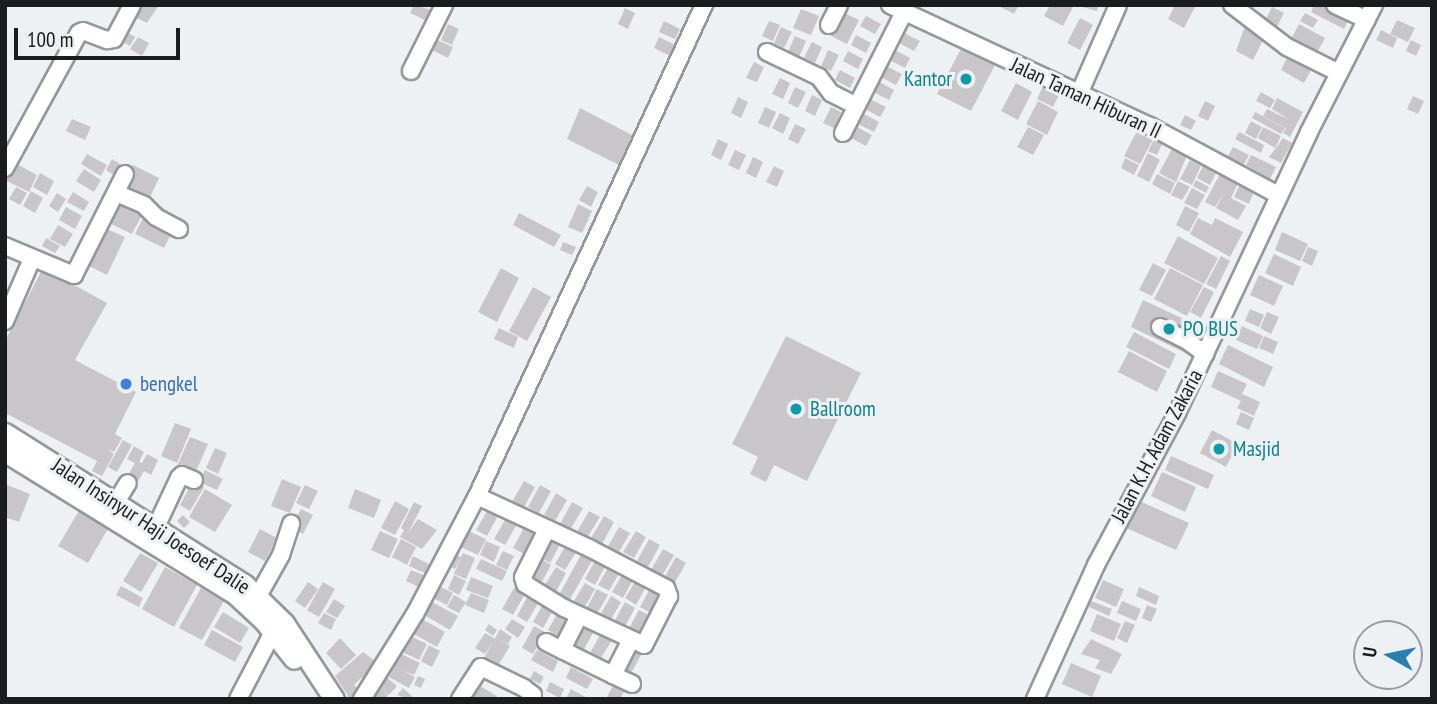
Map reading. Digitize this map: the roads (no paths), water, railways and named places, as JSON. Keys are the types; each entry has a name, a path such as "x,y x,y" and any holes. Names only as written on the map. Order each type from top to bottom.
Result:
{"main road":[{"name":"Jalan Insinyur Haji Joesoef Dalie","path":"5,433 156,527 258,596 284,623 334,699"},
{"name":"Jalan Insinyur Haji Joesoef Dalie","path":"5,452 235,594 288,649 319,699"}],"street":[{"path":"5,168 79,33 83,31 107,40 114,39 132,5"},
{"path":"411,71 444,5"},
{"path":"362,699 415,614 477,496 704,5"},
{"path":"829,25 839,5"},
{"path":"1079,94 1118,5"},
{"path":"1231,5 1287,47 1339,73"},
{"path":"1335,5 1370,12"},
{"path":"843,133 897,9"},
{"name":"Jalan Taman Hiburan II","path":"897,9 1171,136 1278,195"},
{"name":"Jalan K.H. Adam Zakaria","path":"1035,699 1096,565 1205,354 1278,195 1370,12"},
{"path":"767,52 818,77 831,93 856,106"},
{"path":"5,246 74,275 125,174"},
{"path":"116,193 144,205 156,217 179,229"},
{"path":"5,321 32,259"},
{"path":"1160,327 1182,337 1205,354"},
{"path":"156,527 179,478 183,475 194,480"},
{"path":"116,502 128,483"},
{"path":"477,496 547,529 668,590 669,596 644,645 630,641 579,615 530,589 523,581 547,529"},
{"path":"258,596 281,555 291,524"},
{"path":"562,650 579,615"},
{"path":"238,699 273,632"},
{"path":"614,675 630,641"},
{"path":"546,642 632,684"},
{"path":"460,699 479,667 524,688 533,695 533,699"}],"place":[{"name":"Kantor","path":"966,79"},
{"name":"PO BUS","path":"1169,329"},
{"name":"bengkel","path":"126,384"},
{"name":"Ballroom","path":"796,409"},
{"name":"Masjid","path":"1219,449"}]}
